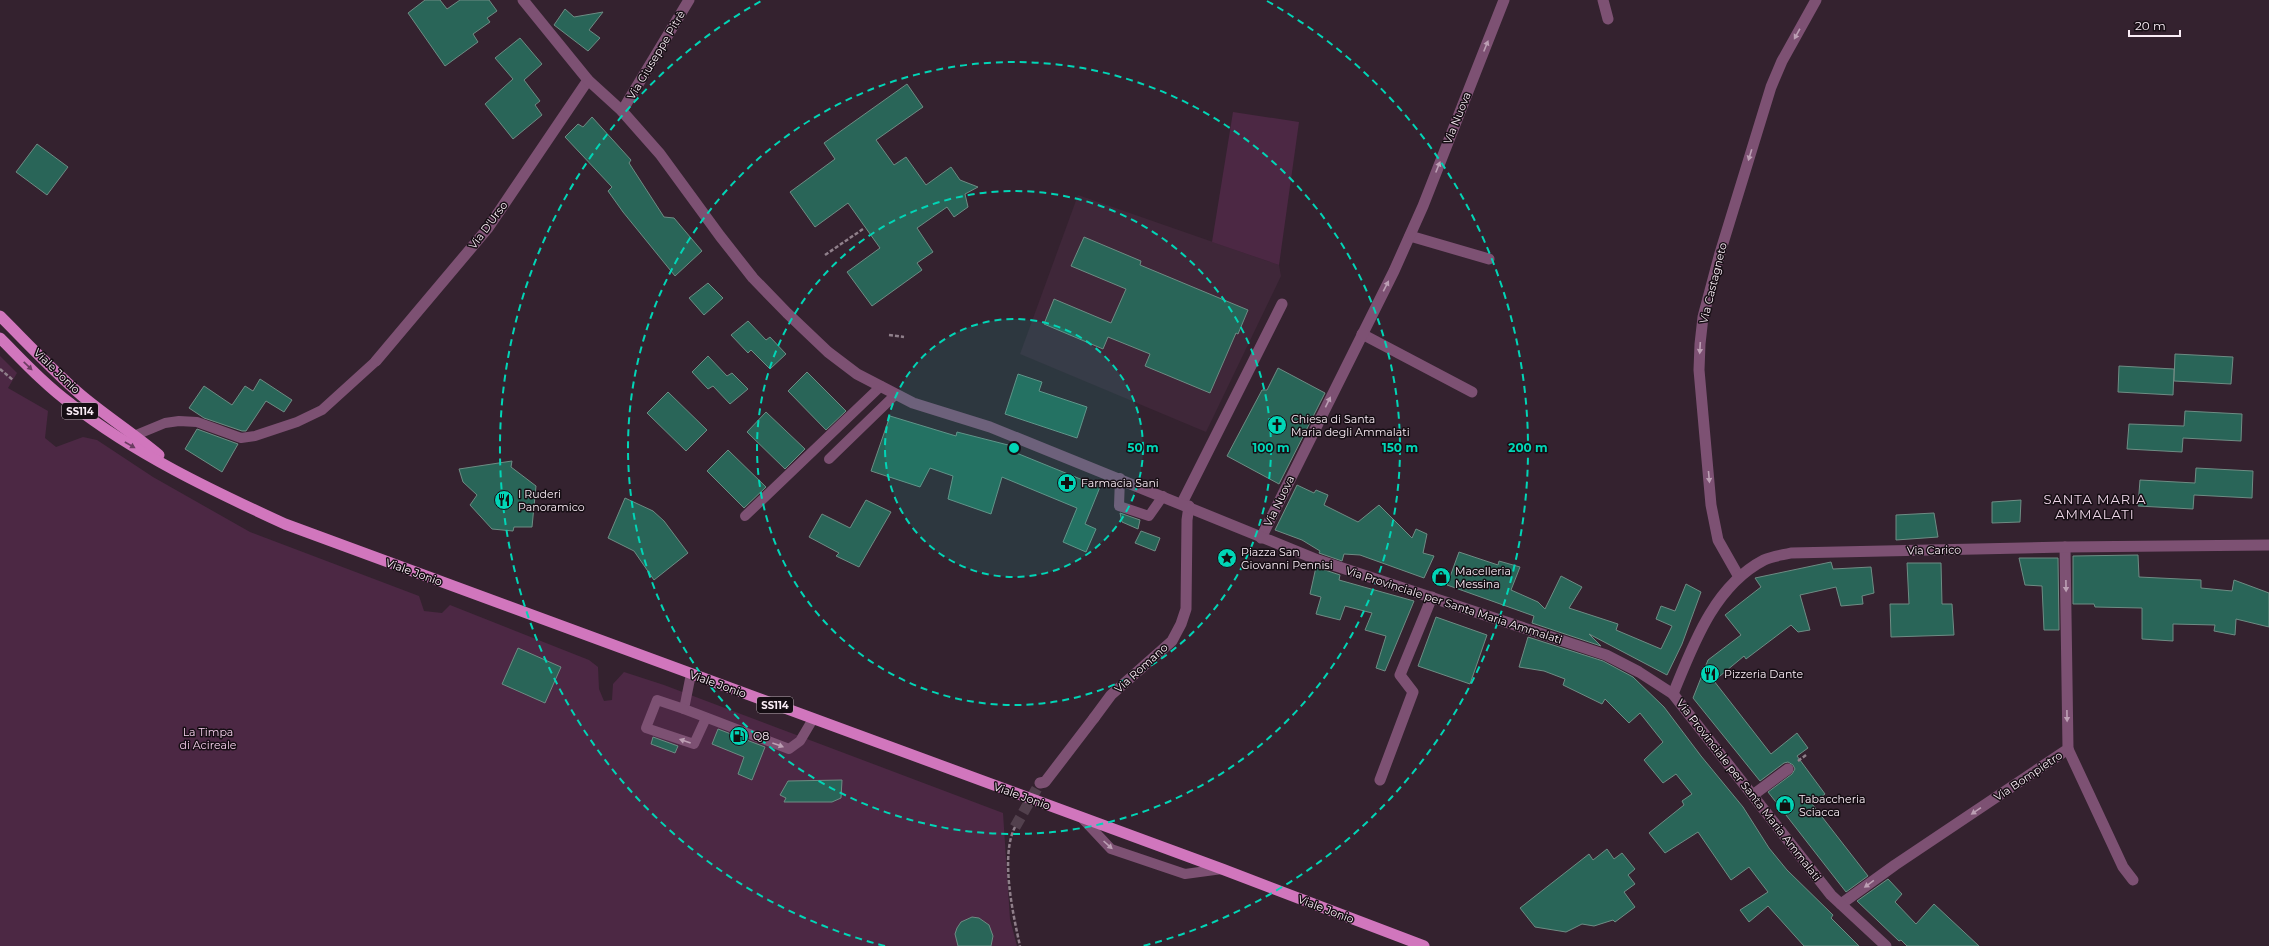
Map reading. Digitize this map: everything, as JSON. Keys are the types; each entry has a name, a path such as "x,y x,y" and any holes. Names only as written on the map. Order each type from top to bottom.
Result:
{"main road":[{"name":"Viale Jonio","path":"0,316 80,394 105,415 136,435 173,468"},
{"name":"Viale Jonio","path":"0,338 71,404 128,444 242,505 285,524 1081,817 1424,946"},
{"name":"Viale Jonio","path":"1382,930 1428,946"}],"street":[{"name":"Via Giuseppe Pitrè","path":"622,111 689,0"},
{"name":"Via Nuova","path":"1261,538 1410,236 1504,0"},
{"path":"1603,0 1608,19"},
{"name":"Via Castagneto","path":"1739,577 1718,540 1711,505 1699,370 1703,317 1771,87 1782,61 1816,0"},
{"name":"Via Provinciale per Santa Maria Ammalati","path":"528,2 588,80 622,111 660,154 749,272 782,308 828,352 857,374 913,403 990,427 1120,478 1261,538 1318,560 1606,655 1639,672 1673,694 1754,795 1831,895 1886,946"},
{"name":"Via D'Urso","path":"376,361 488,228 588,80"},
{"path":"1410,236 1488,259"},
{"path":"1186,505 1282,304"},
{"path":"1362,334 1472,392"},
{"name":"Via Romano","path":"1040,784 1045,782 1111,695 1172,641 1181,624 1186,609 1186,505"},
{"name":"Via Carico","path":"1673,694 1703,628 1717,602 1739,577 1765,560 1791,553 2065,547 2269,545"},
{"name":"Via Bompietro","path":"1841,904 1902,860 2068,749 2065,547"},
{"path":"1380,780 1413,692 1400,675 1432,597"},
{"path":"2068,749 2123,867 2133,880"},
{"path":"1754,795 1788,769"}],"lane":[{"path":"136,435 165,423 179,421 197,422 241,438 255,436 297,422 322,410 356,377 376,361"},
{"path":"745,516 881,386"},
{"path":"829,459 896,394"},
{"path":"1120,478 1119,506 1149,516 1163,496"},
{"path":"684,710 691,674"},
{"path":"706,718 694,744 646,728 657,700 706,718 789,749 800,740 813,719"},
{"path":"1081,817 1111,849 1185,874 1222,870"}],"path":[{"path":"825,255 863,228"},
{"path":"889,335 904,337"},
{"path":"0,369 13,380"},
{"path":"1015,827 1010,837 1009,865 1014,918 1020,946"}],"shaded area":[{"path":"1078,195 1279,265 1281,276 1206,432 1020,354"}],"green space":[{"path":"1233,112 1299,122 1279,265 1212,242"},
{"name":"La Timpa di Acireale","path":"0,356 17,373 8,388 48,411 45,438 56,447 83,437 97,440 153,477 250,532 419,596 424,611 442,613 450,605 589,660 598,667 599,689 604,701 612,700 613,684 624,672 664,685 1003,813 1010,919 1017,946 0,946"}],"building":[{"path":"425,0 440,0 447,9 460,0 489,0 497,11 487,18 490,22 473,34 478,42 445,66 408,13"},
{"path":"565,9 574,17 603,12 589,30 600,38 588,51 554,25"},
{"path":"520,38 542,64 524,80 540,101 535,105 542,115 513,139 485,104 513,79 495,58"},
{"path":"907,84 923,107 876,140 894,165 906,157 926,185 951,167 960,180 978,187 965,194 968,207 954,217 947,207 917,228 933,252 917,263 922,270 872,306 847,272 880,248 848,203 815,227 790,192 835,159 824,143"},
{"path":"592,117 631,160 629,163 664,217 674,218 702,251 675,276 623,212 608,191 612,187 565,137 578,124 583,127"},
{"path":"37,144 68,167 47,195 16,172"},
{"path":"1084,237 1141,261 1140,265 1248,310 1238,334 1236,333 1210,393 1145,366 1150,354 1108,337 1103,349 1044,324 1054,299 1111,323 1126,289 1071,266"},
{"path":"708,283 723,298 704,315 689,298"},
{"path":"748,321 766,340 770,337 786,354 770,369 751,350 748,353 731,335"},
{"path":"2175,354 2233,357 2231,384 2174,381"},
{"path":"708,356 727,376 732,373 748,389 730,404 713,386 708,389 692,372"},
{"path":"2119,366 2174,369 2173,395 2118,392"},
{"name":"Chiesa di Santa Maria degli Ammalati","path":"1278,368 1325,393 1279,484 1227,456 1262,390 1267,390"},
{"path":"807,372 846,411 826,430 788,391"},
{"path":"1018,374 1042,382 1039,391 1087,407 1077,438 1005,414"},
{"path":"260,379 292,400 284,412 266,401 246,431 204,418 189,408 204,386 232,405 245,386 253,391"},
{"path":"668,392 707,430 686,451 647,413"},
{"path":"2185,411 2242,414 2241,441 2183,438 2182,452 2127,449 2129,424 2184,426"},
{"path":"766,412 805,449 785,469 747,432"},
{"path":"890,416 956,436 957,432 1016,447 1014,452 1100,487 1085,524 1096,529 1086,552 1063,542 1077,508 1002,477 991,514 948,499 953,476 930,468 920,487 871,471"},
{"path":"197,429 238,444 222,472 185,449"},
{"path":"728,450 766,487 744,508 707,471"},
{"name":"I Ruderi Panoramico","path":"512,461 511,467 536,486 532,527 514,527 513,531 492,529 470,505 477,495 463,482 459,469"},
{"path":"2196,468 2253,471 2252,498 2194,495 2193,509 2138,506 2140,480 2195,483"},
{"path":"1297,485 1314,493 1316,490 1328,495 1324,505 1358,522 1379,505 1412,538 1416,529 1427,534 1423,553 1434,556 1424,578 1360,555 1344,554 1342,561 1319,553 1320,551 1302,540 1275,530"},
{"path":"625,498 653,511 664,521 688,553 654,580 634,551 608,538"},
{"path":"866,500 891,512 859,567 836,556 839,553 809,537 822,514 850,528"},
{"path":"2021,500 2020,522 1992,523 1992,502"},
{"path":"1120,513 1140,520 1138,529 1122,522"},
{"path":"1934,513 1938,537 1896,540 1896,515"},
{"path":"1141,531 1160,538 1155,551 1135,543"},
{"path":"1459,552 1498,565 1499,561 1520,567 1511,590 1538,602 1545,609 1561,576 1582,587 1569,608 1618,624 1616,630 1661,649 1672,626 1656,619 1661,606 1675,611 1686,584 1701,592 1682,644 1667,675 1589,634 1601,646 1532,623 1534,616 1447,585"},
{"path":"2138,555 2139,577 2201,580 2201,588 2232,591 2234,580 2269,593 2269,627 2236,619 2235,635 2214,631 2215,625 2173,624 2173,641 2142,639 2142,608 2095,607 2094,604 2073,604 2073,556"},
{"path":"2019,558 2058,558 2059,630 2044,630 2042,586 2025,585"},
{"path":"1831,562 1833,569 1871,567 1874,593 1862,596 1863,604 1841,606 1836,587 1800,595 1810,630 1798,632 1791,625 1746,659 1744,656 1714,681 1771,754 1797,733 1808,748 1797,756 1825,794 1812,804 1868,876 1846,892 1768,792 1792,774 1795,769 1793,765 1788,762 1784,763 1760,781 1693,698 1708,660 1741,635 1725,615 1761,587 1755,578"},
{"path":"1907,563 1941,563 1942,604 1952,604 1954,635 1891,637 1890,604 1909,604"},
{"path":"1316,567 1340,575 1339,580 1414,601 1385,671 1376,668 1386,636 1365,630 1372,613 1345,606 1340,620 1316,614 1321,597 1310,594"},
{"path":"1436,617 1487,635 1470,684 1418,666"},
{"path":"1528,637 1603,661 1633,677 1664,707 1701,756 1743,807 1769,848 1787,870 1833,915 1831,918 1859,946 1804,946 1768,906 1749,922 1740,910 1768,892 1749,867 1731,880 1698,832 1665,853 1649,833 1684,805 1682,801 1692,794 1676,774 1663,783 1644,760 1663,742 1640,713 1629,723 1605,699 1602,704 1563,685 1565,679 1544,671 1519,667"},
{"path":"518,648 561,667 545,703 502,684"},
{"path":"718,729 765,747 752,780 738,774 744,757 712,744"},
{"path":"653,737 678,746 675,753 651,744"},
{"path":"842,780 841,798 832,802 784,802 786,798 780,795 788,781"},
{"path":"1607,849 1614,859 1622,853 1635,869 1628,875 1635,884 1624,892 1635,907 1615,922 1613,920 1594,926 1582,924 1566,932 1535,927 1520,908 1589,854 1593,860"},
{"path":"1888,879 1902,894 1895,902 1916,924 1934,904 1979,946 1907,946 1901,940 1899,941 1857,901"},
{"path":"972,917 979,918 989,925 993,936 991,946 958,946 955,934 957,928 961,922"}],"tunnel":[{"path":"1015,827 1040,783"}],"place":[{"name":"Chiesa di Santa Maria degli Ammalati","path":"1277,425"},
{"name":"Farmacia Sani","path":"1067,483"},
{"name":"I Ruderi Panoramico","path":"504,500"},
{"name":"Piazza San Giovanni Pennisi","path":"1227,558"},
{"name":"Macelleria Messina","path":"1441,577"},
{"name":"Pizzeria Dante","path":"1710,674"},
{"name":"Q8","path":"739,736"},
{"name":"Tabaccheria Sciacca","path":"1785,805"}],"district":[{"name":"SANTA MARIA AMMALATI","path":"2095,506"}]}
